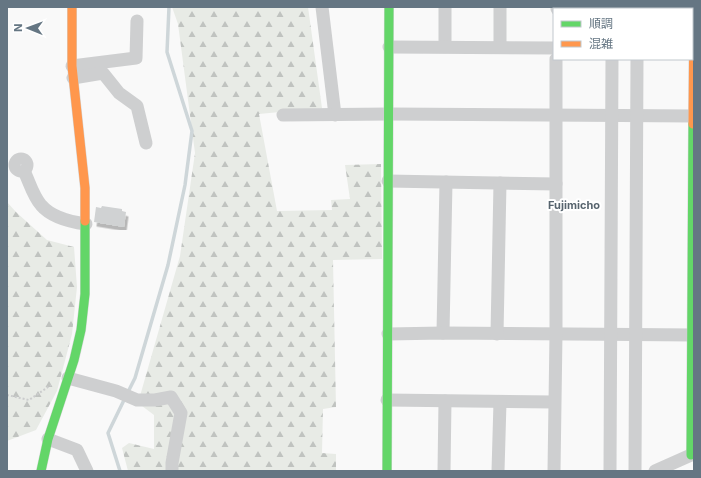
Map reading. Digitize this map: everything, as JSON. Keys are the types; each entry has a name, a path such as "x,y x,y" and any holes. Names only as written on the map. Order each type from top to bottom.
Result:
{"street":[{"path":"41,471 48,439 68,378 81,330 85,294 85,188 72,72 72,7"},
{"path":"322,7 335,115"},
{"path":"387,471 388,181 390,114 389,7"},
{"path":"445,7 445,46"},
{"path":"500,7 500,47"},
{"path":"655,471 692,452 694,7"},
{"path":"72,72 136,58 137,21"},
{"path":"389,47 445,46 553,48"},
{"path":"554,471 556,334 556,60"},
{"path":"610,471 612,60"},
{"path":"635,471 637,60"},
{"path":"72,72 103,74 119,93 137,106 146,143"},
{"path":"283,115 390,114 693,116"},
{"path":"24,171 40,204 47,211 66,220 86,224"},
{"path":"388,181 556,184"},
{"path":"443,333 446,182"},
{"path":"497,334 500,183"},
{"path":"388,334 693,335"},
{"path":"68,378 119,392 137,400 155,400 171,397 181,413 172,463 172,471"},
{"path":"387,400 554,402"},
{"path":"444,471 445,401"},
{"path":"498,471 500,402"},
{"path":"48,439 78,450 87,471"}],"path":[{"path":"7,395 29,400 48,386 68,378"}],"green space":[{"path":"172,7 308,7 322,108 259,114 277,211 332,210 331,200 350,199 345,165 381,164 382,259 333,260 336,407 323,409 322,453 336,454 336,471 128,471 122,448 129,443 154,449 154,415 138,403 180,256 195,153 178,24"},
{"path":"7,202 47,240 74,247 77,287 72,334 57,391 36,430 7,441"}],"building":[{"path":"102,206 122,209 122,211 126,212 124,227 94,222 96,207 101,208"}],"waterway":[{"path":"128,392 135,378 168,265 185,185 192,131 167,52 169,7"},
{"path":"120,471 108,433 125,398"}],"traffic: fast":[{"path":"387,471 389,7"},
{"path":"691,455 693,124"},
{"path":"41,471 48,439 74,360 81,330 85,294 85,221"}],"traffic: slow":[{"path":"72,7 72,66 85,188 85,221"},
{"path":"693,124 694,7"}],"district":[{"name":"Fujimicho","path":"574,205"}]}
